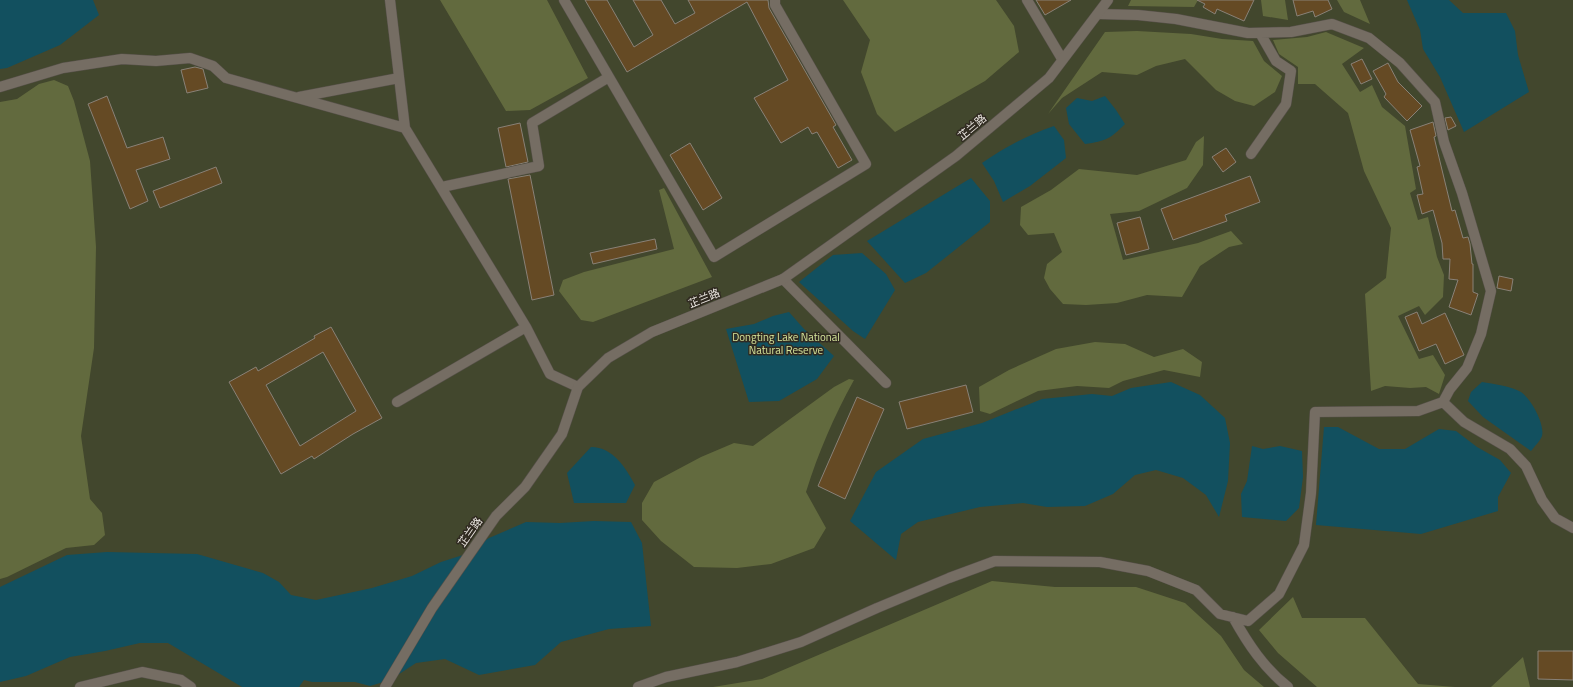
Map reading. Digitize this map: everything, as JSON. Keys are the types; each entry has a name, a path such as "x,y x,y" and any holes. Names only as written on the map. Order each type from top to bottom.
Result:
{"street":[{"path":"390,0 405,128 526,327 550,374 578,387"},
{"path":"564,0 714,257 866,164 775,5 776,0"},
{"path":"1026,0 1062,59"},
{"name":"芷兰路","path":"385,687 432,608 496,516 525,487 562,434 578,387 608,358 652,332 783,279 956,156 1049,78 1108,0"},
{"path":"638,687 666,677 738,662 801,642 877,608 949,578 995,561 1100,562 1148,571 1196,590 1220,614 1248,621 1279,594 1304,545 1311,493 1315,412 1418,411 1443,402 1450,389 1467,368 1481,334 1491,291 1464,200 1444,142 1435,102 1400,63 1369,38 1332,24 1291,32 1248,33 1176,19 1138,15 1098,14"},
{"path":"1251,154 1286,104 1291,71 1276,61 1260,33"},
{"path":"0,87 62,68 122,59 156,61 190,58 213,66 226,78 405,128"},
{"path":"442,187 539,166 532,123 609,76"},
{"path":"297,98 399,78"},
{"path":"783,279 886,384"},
{"path":"397,402 526,327"},
{"path":"1443,402 1464,422 1510,449 1526,466 1542,500 1555,518 1573,528"},
{"path":"1232,617 1249,646 1275,677 1288,687"},
{"path":"80,687 142,672 181,680 191,687"}],"green space":[{"name":"Dongting Lake National Natural Reserve","path":"0,0 1573,0 1573,687 0,687"},
{"path":"440,0 547,0 588,78 530,110 506,111"},
{"path":"843,0 996,0 1014,26 1019,52 985,81 895,132 877,114 861,72 870,40"},
{"path":"1131,0 1198,0 1194,7 1128,6"},
{"path":"1261,0 1285,0 1288,20 1263,16"},
{"path":"1337,0 1360,0 1370,24 1344,12"},
{"path":"1137,31 1191,34 1222,39 1253,41 1264,61 1282,76 1275,92 1254,106 1235,101 1216,90 1185,59 1156,66 1137,75 1102,72 1062,98 1048,114 1105,32"},
{"path":"1326,32 1364,48 1342,64 1360,92 1372,85 1382,107 1405,126 1416,189 1410,193 1418,220 1428,217 1437,257 1444,275 1443,297 1425,315 1419,306 1398,316 1419,359 1433,355 1445,375 1439,394 1426,387 1410,388 1385,386 1371,391 1365,294 1386,278 1391,228 1364,171 1348,113 1315,84 1298,84 1298,67 1279,54 1273,40 1307,37"},
{"path":"54,80 68,86 74,101 90,161 96,247 94,348 81,436 90,499 102,513 105,535 94,545 66,548 0,579 0,102 17,99 39,84"},
{"path":"1204,136 1203,165 1187,188 1139,211 1110,214 1123,260 1198,243 1231,231 1243,244 1229,247 1200,266 1182,297 1147,295 1117,303 1086,305 1063,304 1050,289 1044,278 1047,264 1062,252 1054,233 1028,235 1020,225 1021,207 1051,190 1079,169 1137,175 1186,160 1196,142"},
{"path":"664,188 712,277 593,322 581,320 559,291 563,280 584,272 674,249 659,190"},
{"path":"1095,342 1125,344 1154,357 1183,349 1202,362 1200,377 1164,370 1123,381 1109,388 1077,386 1038,391 990,414 980,411 979,387 1009,370 1056,349"},
{"path":"849,379 854,380 827,435 806,492 826,528 814,548 771,564 737,568 694,567 661,541 642,520 642,503 654,482 701,457 734,443 753,446 834,387"},
{"path":"992,581 1055,587 1136,587 1185,603 1221,636 1244,670 1264,687 713,687 762,679"},
{"path":"1293,597 1302,618 1365,618 1418,684 1455,687 1317,687 1278,653 1259,630"},
{"path":"1523,657 1530,687 1491,687"}],"water":[{"path":"0,0 93,0 99,15 60,45 7,68 0,69"},
{"path":"1407,0 1449,0 1463,13 1506,13 1515,31 1518,55 1529,92 1464,132 1440,77 1423,49 1420,30"},
{"path":"1105,96 1125,124 1107,138 1098,142 1085,144 1069,124 1066,108 1077,98 1092,101"},
{"path":"1054,126 1064,140 1066,158 1030,186 1003,202 994,181 982,163 1017,142"},
{"path":"971,178 990,201 990,222 926,273 905,283 867,241"},
{"path":"862,253 886,274 895,290 865,339 853,331 799,282 833,255"},
{"path":"789,312 804,329 834,356 817,379 779,401 749,402 726,329 754,324 773,316"},
{"path":"1171,382 1200,395 1225,418 1230,443 1228,481 1219,517 1206,495 1183,478 1156,470 1135,475 1113,494 1085,506 1047,507 1023,503 980,507 918,522 901,534 896,560 850,521 876,472 923,439 982,423 1042,399 1092,394 1112,396 1131,388"},
{"path":"1482,382 1512,388 1521,392 1529,400 1539,419 1542,431 1541,438 1531,451 1483,417 1468,401 1471,392"},
{"path":"1324,427 1338,427 1379,449 1405,449 1439,429 1456,431 1477,447 1500,460 1511,473 1498,497 1498,511 1421,534 1316,525"},
{"path":"1252,446 1263,449 1280,446 1302,451 1303,477 1299,508 1286,521 1242,517 1241,494 1247,481"},
{"path":"591,447 599,448 612,455 627,472 635,485 626,503 574,503 567,473"},
{"path":"594,521 631,522 642,543 651,626 609,629 561,642 535,665 479,675 445,659 416,663 390,680 370,686 355,682 312,682 304,680 299,687 242,687 168,643 140,643 70,657 26,676 0,682 0,587 67,555 107,552 197,554 263,573 279,582 291,595 316,600 372,588 412,576 441,562 463,555 489,538 526,522 560,523"}],"building":[{"path":"585,0 607,0 634,47 653,35 633,0 661,0 675,24 695,13 688,0 768,0 769,8 836,125 833,127 852,160 838,168 817,132 812,134 808,127 781,143 754,98 788,80 747,2 627,72"},
{"path":"1036,0 1071,0 1045,15"},
{"path":"1197,0 1254,0 1244,21 1217,9 1215,14 1203,7 1205,4"},
{"path":"1293,0 1328,0 1332,9 1315,17 1313,11 1297,16"},
{"path":"1362,59 1372,79 1361,84 1351,64"},
{"path":"1388,63 1398,82 1422,106 1407,121 1384,97 1386,94 1373,71"},
{"path":"195,67 203,69 208,88 187,93 181,70"},
{"path":"107,96 127,148 163,137 170,159 136,170 148,201 130,209 88,104"},
{"path":"1451,117 1456,126 1448,130 1445,118"},
{"path":"1433,122 1436,136 1434,137 1452,211 1455,210 1463,238 1468,237 1470,244 1473,264 1473,292 1478,294 1471,315 1449,307 1458,280 1449,279 1450,259 1443,259 1442,243 1433,210 1422,214 1417,195 1423,194 1417,167 1420,166 1410,130"},
{"path":"520,123 528,162 506,167 498,128"},
{"path":"690,143 722,198 703,210 670,155"},
{"path":"1226,148 1236,162 1223,172 1212,157"},
{"path":"216,167 222,183 160,208 153,191"},
{"path":"530,175 554,295 532,300 508,179"},
{"path":"1250,176 1260,202 1225,215 1227,221 1173,240 1161,209"},
{"path":"1140,217 1149,249 1126,255 1117,223"},
{"path":"655,239 657,249 593,264 590,253"},
{"path":"1499,276 1513,279 1511,291 1497,288"},
{"path":"1417,312 1422,324 1445,313 1464,355 1445,364 1436,344 1419,351 1405,317"},
{"path":"331,327 382,418 353,434 314,459 312,456 281,474 229,382 256,367 258,371 315,338 314,336","holes":["323,352 356,411 300,446 266,385"]},
{"path":"966,385 973,412 907,429 899,402"},
{"path":"857,397 884,409 845,499 818,486"},
{"path":"1538,651 1573,651 1573,680 1538,679"}]}
